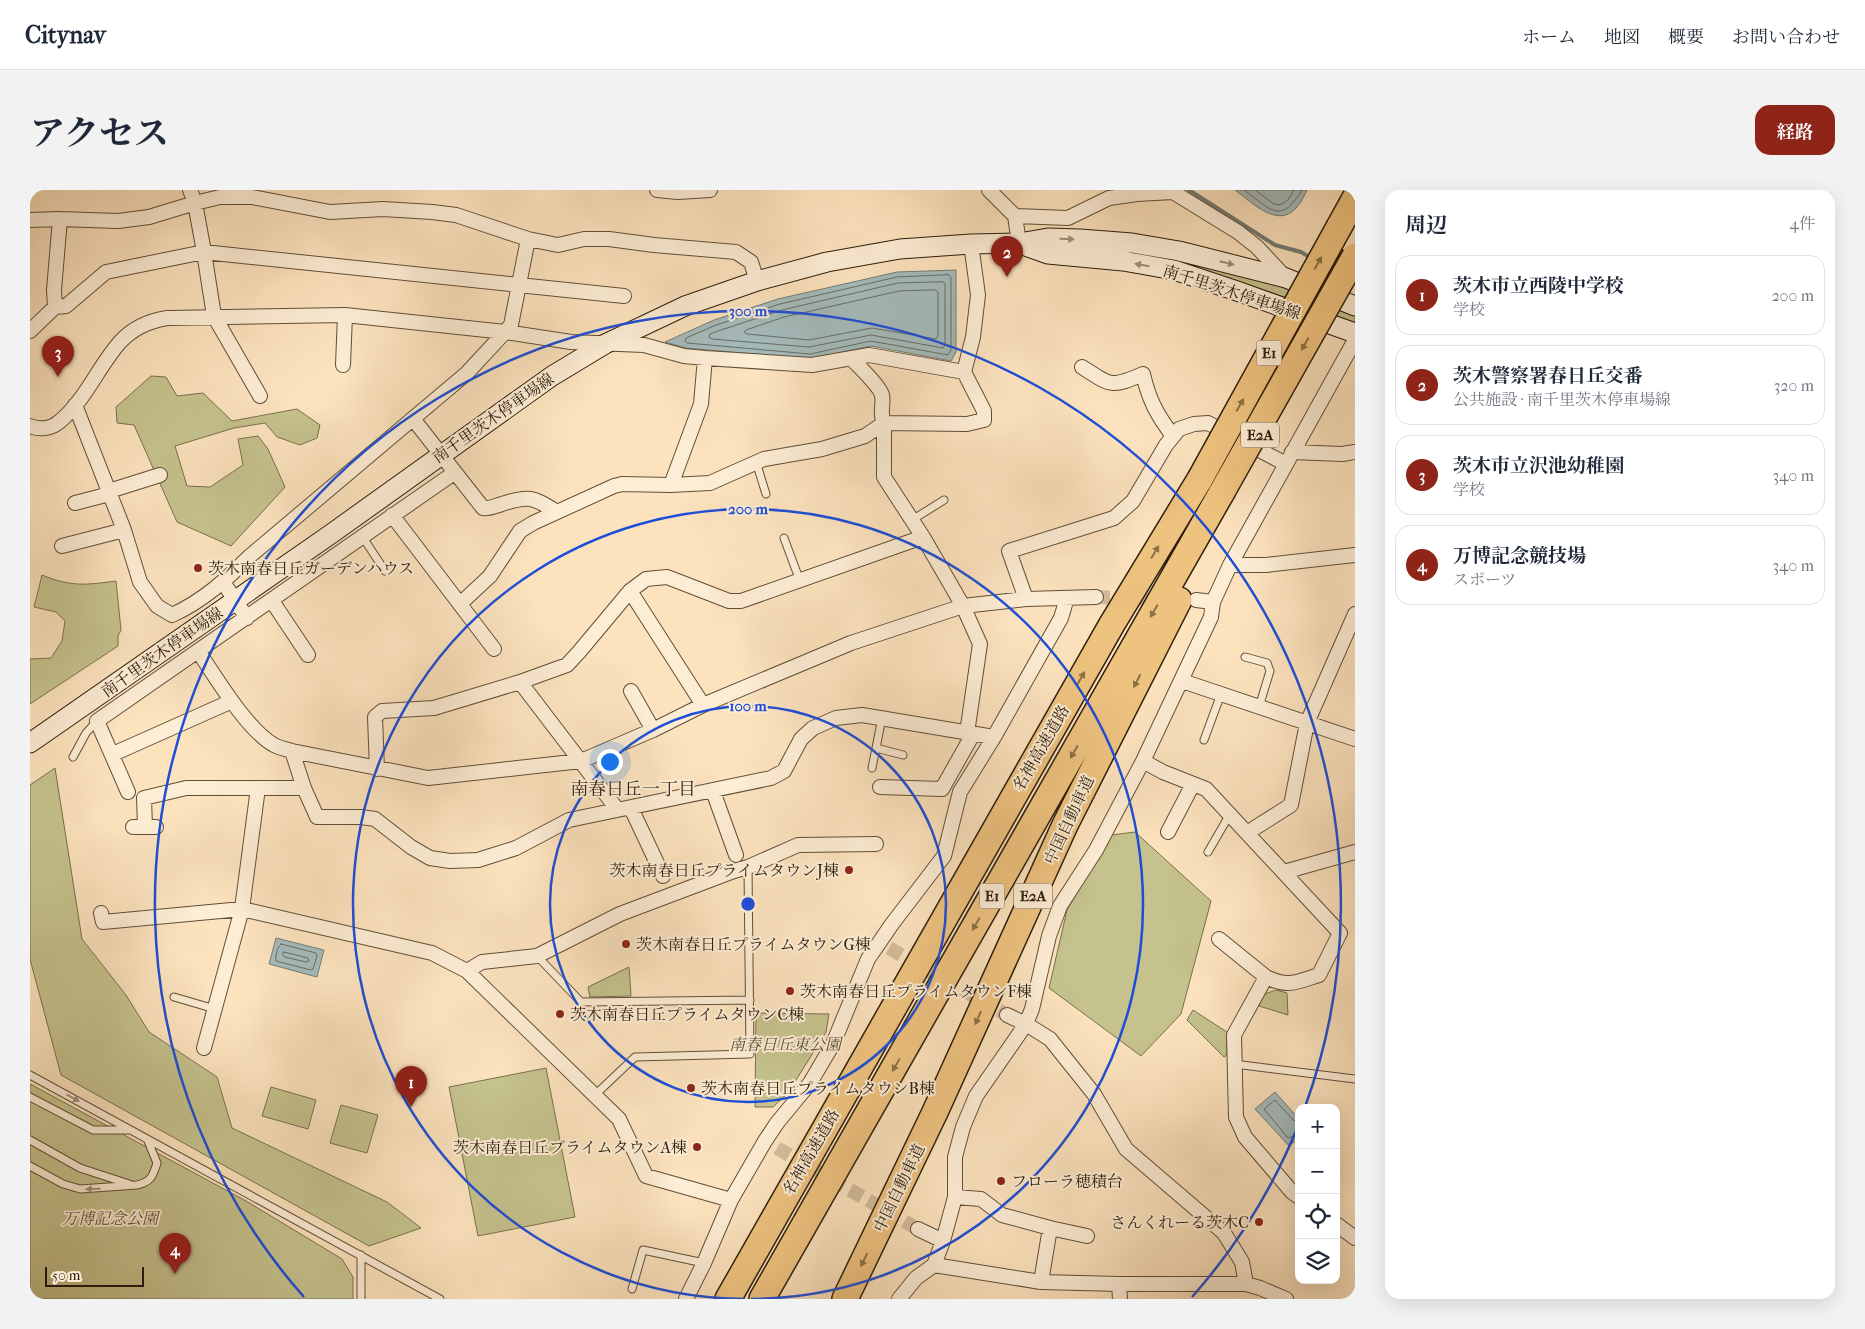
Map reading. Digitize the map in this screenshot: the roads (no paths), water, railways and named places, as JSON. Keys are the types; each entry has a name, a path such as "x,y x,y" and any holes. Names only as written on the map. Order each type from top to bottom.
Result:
{"highway":[{"name":"名神高速道路","path":"728,1299 1112,624 1200,479 1355,198"},
{"name":"E1","path":"1289,374 1355,256"},
{"name":"中国自動車道","path":"845,1299 935,1112 1065,825 1226,495 1289,374"},
{"name":"名神高速道路","path":"762,1299 1226,495"},
{"path":"710,1299 870,1022 996,826"}],"main road":[{"name":"南千里茨木停車場線","path":"30,743 552,376 605,344 685,306 757,280 827,262 900,248 1019,243 1048,238 1080,239 1132,243 1178,251 1286,278 1355,306"},
{"name":"南千里茨木停車場線","path":"1019,243 1048,254 1123,262 1174,270 1355,333"}],"street":[{"path":"657,190 678,192 710,190"},
{"path":"989,190 1015,216 1019,243"},
{"path":"1015,216 1068,218 1110,198 1173,192 1238,232 1257,247 1286,278"},
{"path":"192,196 204,252 214,316 260,396"},
{"path":"30,220 60,218 118,221 150,217 192,196 252,198 330,212 383,209 432,212 456,215 528,239 558,245 584,239 609,239 736,252 751,262 757,280"},
{"path":"55,307 54,290 60,218"},
{"path":"75,405 124,530 140,582 157,606 172,615 187,608 223,582 250,556 468,373 510,325 528,239"},
{"path":"460,604 490,576 520,531 557,512 622,484 671,485 710,483 756,462 822,449 865,436 884,423 967,424 984,420 984,411 964,372 973,337 978,296 971,244"},
{"path":"30,331 55,307 66,306 106,272 204,252 624,296"},
{"path":"30,426 48,428 59,423 75,405 120,342 136,328 152,320 167,318 345,315 505,332 571,342 644,346 684,356 705,358 812,365 869,355 964,372"},
{"path":"343,365 345,315"},
{"path":"899,1299 916,1278 934,1265 943,1241 954,1197 956,1157 963,1127 976,1096 1026,1024 1032,1009 1049,936 1060,906 1096,850 1143,761 1211,617 1213,602 1230,565 1355,340"},
{"path":"671,485 701,404 705,358"},
{"path":"851,358 882,396 884,477 924,537 963,606 980,644 970,733 942,789 880,787"},
{"path":"1082,367 1107,382 1119,384 1143,374 1154,410 1173,436"},
{"path":"414,420 483,508 520,498 529,498 542,502 557,512"},
{"path":"1026,599 1009,551 1114,518 1133,501 1166,444 1179,429 1194,424 1208,423 1289,458 1355,452"},
{"path":"128,792 97,721 454,473"},
{"path":"75,503 102,496 109,491 160,476"},
{"path":"392,515 494,649"},
{"path":"62,546 124,530"},
{"path":"377,769 375,717 382,711 434,708 520,682 567,665 630,591 646,579 667,577 729,601 741,601 924,537"},
{"path":"1230,565 1266,565 1355,555"},
{"path":"223,582 246,618"},
{"path":"630,591 703,704"},
{"path":"198,651 232,701 259,734 274,745 292,751 428,778 581,761 653,730 703,704 851,643 963,606 1026,599 1096,597"},
{"path":"686,1299 731,1200 771,1144 777,1123 810,1083 832,1044 868,959 885,945 892,924 944,856 960,792 994,737 1060,618 1067,598"},
{"path":"1196,600 1213,602"},
{"path":"272,601 308,654"},
{"path":"1247,833 1291,805 1307,723 1355,614"},
{"path":"1182,681 1355,739"},
{"path":"520,682 581,761 624,808 663,876"},
{"path":"631,691 653,730"},
{"path":"113,754 232,701"},
{"path":"292,751 304,788 317,817 361,817 375,819 410,847 430,858 450,861 478,860 516,848 569,820 771,778 784,771 800,739 813,728 836,718 862,715 994,737"},
{"path":"1143,761 1163,772 1206,789 1340,933 1319,975 1292,984 1280,984 1266,978 1218,939"},
{"path":"1168,832 1193,784"},
{"path":"144,827 144,798 186,788 304,788"},
{"path":"204,1048 242,909 258,788"},
{"path":"713,791 736,855"},
{"path":"467,971 482,962 537,956 620,914 748,867 798,845 876,844"},
{"path":"1284,872 1355,852"},
{"path":"101,913 103,922 242,909 432,953 467,971 619,1120 646,1176 731,1200"},
{"path":"1266,978 1234,1035 1236,1117 1245,1137 1295,1194"},
{"path":"1007,1015 1050,1039 1094,1094 1126,1149 1224,1234 1242,1262 1255,1290"},
{"path":"954,1197 982,1199 1002,1215 1087,1236"},
{"path":"1340,1227 1355,1238"},
{"path":"1041,1282 1050,1228"},
{"path":"918,1229 943,1241"},
{"path":"934,1265 1041,1282 1255,1290 1286,1299"},
{"path":"1120,1284 1120,1299"}],"lane":[{"path":"756,462 766,494"},
{"path":"912,520 944,500"},
{"path":"362,536 385,571"},
{"path":"784,538 800,581"},
{"path":"1246,657 1267,663 1270,671 1259,707"},
{"path":"1204,740 1221,694"},
{"path":"872,768 882,718"},
{"path":"73,757 86,734 97,721"},
{"path":"876,748 903,755"},
{"path":"1208,852 1230,814"},
{"path":"595,1095 635,1057 750,1054 748,867"},
{"path":"537,956 581,1002 750,1000"},
{"path":"174,997 214,1009"},
{"path":"1234,1064 1355,1079"},
{"path":"30,1075 440,1299"},
{"path":"30,1097 92,1130 129,1130"},
{"path":"30,1140 80,1168 137,1186"},
{"path":"30,1166 63,1184 80,1188 137,1186 146,1184 152,1177 156,1163 148,1140"},
{"path":"632,1289 643,1250 704,1263"},
{"path":"361,1255 361,1299"}],"water":[{"path":"1235,190 1307,190 1297,207 1290,213 1282,216 1265,212"},
{"path":"956,270 956,352 951,361 871,346 810,359 686,348 665,342 714,320 778,299 897,272"},
{"path":"276,938 324,950 317,977 269,964"},
{"path":"1275,1092 1295,1114 1295,1141 1289,1146 1255,1109"}],"waterway":[{"path":"1189,190 1275,245 1301,252 1313,259"}],"tunnel":[{"path":"1096,597 1166,599"},
{"path":"889,948 1007,1015"},
{"path":"777,1148 918,1229"}],"place":[{"name":"茨木警察署春日丘交番","path":"1007,277"},
{"name":"茨木市立沢池幼稚園","path":"58,377"},
{"name":"茨木南春日丘ガーデンハウス","path":"198,568"},
{"name":"茨木南春日丘プライムタウンJ棟","path":"849,870"},
{"name":"茨木南春日丘プライムタウンG棟","path":"626,944"},
{"name":"茨木南春日丘プライムタウンF棟","path":"790,991"},
{"name":"茨木南春日丘プライムタウンC棟","path":"560,1014"},
{"name":"茨木南春日丘プライムタウンB棟","path":"691,1088"},
{"name":"茨木市立西陵中学校","path":"411,1107"},
{"name":"茨木南春日丘プライムタウンA棟","path":"697,1147"},
{"name":"フローラ穂積台","path":"1001,1181"},
{"name":"さんくれーる茨木C","path":"1259,1222"},
{"name":"万博記念競技場","path":"175,1274"}],"district":[{"name":"南春日丘一丁目","path":"633,789"}],"park label":[{"name":"南春日丘東公園","path":"785,1044"},
{"name":"万博記念公園","path":"110,1218"}]}
